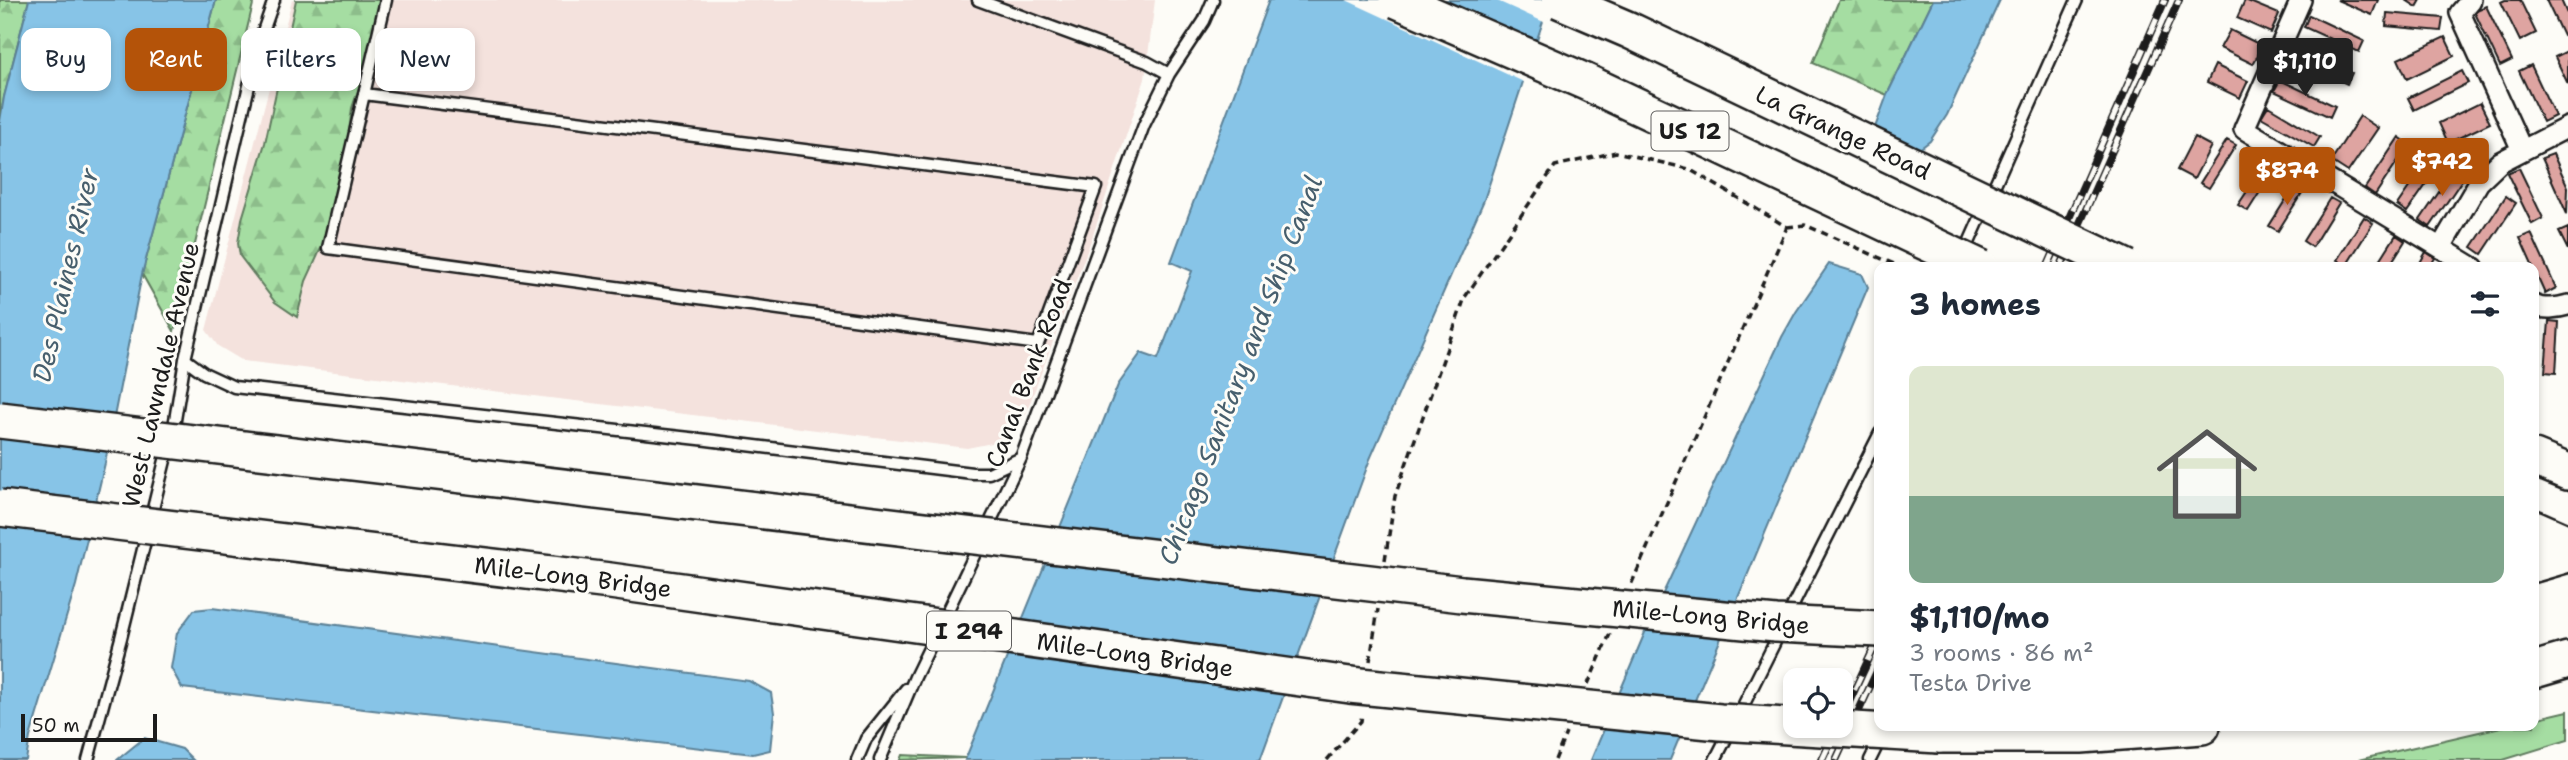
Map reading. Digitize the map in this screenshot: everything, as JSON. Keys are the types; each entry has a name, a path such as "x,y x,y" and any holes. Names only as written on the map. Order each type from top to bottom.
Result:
{"highway":[{"name":"US 12","path":"1397,0 1586,82 1968,262"},
{"name":"La Grange Road","path":"1559,0 1629,30 2114,262"},
{"name":"Mile-Long Bridge","path":"0,420 1462,594 1776,624 1874,629"},
{"path":"2539,460 2568,472"},
{"name":"Mile-Long Bridge","path":"0,508 610,581 1350,685 1720,722 1939,735 2081,735 2135,731"},
{"path":"2539,529 2568,543"},
{"path":"2539,563 2568,554"}],"street":[{"path":"2301,0 2244,130 2465,262"},
{"path":"2465,7 2522,150"},
{"path":"2441,247 2479,182 2500,162 2568,127"},
{"path":"2539,308 2568,305"}],"lane":[{"name":"West Lawndale Avenue","path":"88,760 174,420 185,359 260,43 274,0"},
{"path":"364,94 1096,187 1038,344 328,248 364,94 386,0"},
{"path":"971,0 979,0 1147,62 1169,74"},
{"name":"Canal Bank Road","path":"880,760 915,677 1021,458 1144,125 1169,74 1204,21 1213,0"},
{"path":"1961,262 2077,0"},
{"path":"185,359 204,373 234,387 699,439 972,473 989,473 1021,458"},
{"path":"1715,760 1874,445"},
{"path":"857,760 866,739 915,677"},
{"path":"1870,760 1876,748"}],"path":[{"path":"1385,562 1395,496 1465,297 1555,166 1616,152 1689,169 1787,227 1805,225 1889,262"},
{"path":"1627,595 1787,227"},
{"path":"1369,668 1379,602"},
{"path":"1588,684 1610,633"},
{"path":"1326,760 1361,721 1363,708"},
{"path":"1555,760 1571,722"}],"shaded area":[{"path":"292,0 1155,0 1145,79 1092,238 1025,416 1011,434 992,443 967,448 243,361 218,346 206,330 268,91 361,91 361,28 285,28"}],"green space":[{"path":"0,0 29,0 4,97 0,121"},
{"path":"216,0 254,0 247,28 241,28 241,54 174,331 142,274 191,91 227,91 227,28 208,28"},
{"path":"296,0 389,0 379,28 375,28 375,41 361,82 361,28 290,28"},
{"path":"1839,0 1933,0 1887,95 1813,63"},
{"path":"276,91 358,91 352,108 344,170 329,231 306,281 297,317 275,302 240,256 238,243 242,219 265,143"},
{"path":"2568,711 2568,740 2503,760 2358,760 2483,731 2539,731 2539,718"},
{"path":"902,755 965,758 900,760"}],"water":[{"name":"Des Plaines River","path":"29,0 216,0 208,28 125,28 125,91 191,91 142,274 105,463 76,585 30,737 26,760 0,760 0,121 21,31 21,91 111,91 111,28 22,28"},
{"name":"Chicago Sanitary and Ship Canal","path":"1269,0 1550,0 1484,200 1370,459 1260,760 965,760 1118,385 1141,353 1158,359 1192,271 1171,262"},
{"path":"1933,0 2000,0 1947,115 1930,141 1894,168 1873,133 1887,95"},
{"path":"1829,264 1862,274 1868,287 1670,760 1591,760 1646,630 1782,337"},
{"path":"212,608 749,681 771,693 774,713 770,750 753,754 182,688 171,668 177,633 194,610"},
{"path":"144,738 182,749 193,760 117,760"}],"pier":[{"path":"1346,0 1430,0 1537,49 1526,83"},
{"path":"1495,0 1553,0 1546,23"}],"building":[{"path":"2245,0 2279,14 2271,33 2237,18"},
{"path":"2337,0 2378,0 2372,15"},
{"path":"2406,0 2421,0 2417,7"},
{"path":"2520,0 2536,33 2520,41 2501,2"},
{"path":"2546,0 2561,0 2568,16 2568,34 2563,36"},
{"path":"2486,6 2512,60 2500,66 2474,11"},
{"path":"2387,13 2443,18 2441,31 2386,26"},
{"path":"2309,15 2364,41 2359,52 2304,27"},
{"path":"2230,30 2263,46 2253,64 2220,48"},
{"path":"2445,37 2454,56 2407,79 2398,59"},
{"path":"2296,47 2352,73 2347,84 2291,58"},
{"path":"2567,51 2568,53 2568,84 2555,57"},
{"path":"2215,65 2248,81 2240,98 2207,82"},
{"path":"2531,65 2555,116 2543,122 2519,71"},
{"path":"2462,71 2468,83 2414,110 2408,98"},
{"path":"2280,80 2335,106 2330,117 2274,91"},
{"path":"2480,103 2490,123 2448,143 2439,123"},
{"path":"2268,106 2320,137 2314,147 2261,117"},
{"path":"2360,116 2378,128 2348,172 2331,161"},
{"path":"2194,137 2211,146 2194,179 2177,170"},
{"path":"2399,137 2409,144 2375,195 2365,188"},
{"path":"2227,140 2236,145 2209,188 2200,183"},
{"path":"2553,154 2568,187 2567,214 2542,158"},
{"path":"2431,155 2442,162 2407,212 2397,205"},
{"path":"2266,163 2275,168 2248,211 2238,205"},
{"path":"2519,168 2543,218 2532,224 2507,173"},
{"path":"2454,170 2464,177 2430,227 2420,220"},
{"path":"2296,183 2305,188 2278,231 2269,226"},
{"path":"2506,196 2516,203 2482,254 2472,247"},
{"path":"2330,198 2339,203 2312,247 2303,241"},
{"path":"2364,217 2373,223 2349,262 2337,260"},
{"path":"2568,228 2568,250 2559,232"},
{"path":"2531,233 2556,288 2545,294 2539,281 2539,262 2531,262 2520,238"},
{"path":"2396,235 2405,241 2392,262 2379,262"},
{"path":"2426,252 2435,258 2433,262 2420,262"},
{"path":"2549,321 2559,322 2556,373 2545,372"}],"railway":[{"path":"2050,262 2165,0"},
{"path":"2063,262 2179,0"},
{"path":"1853,693 1874,648"},
{"path":"1836,760 1874,678"},
{"path":"1822,760 1832,738"}]}
